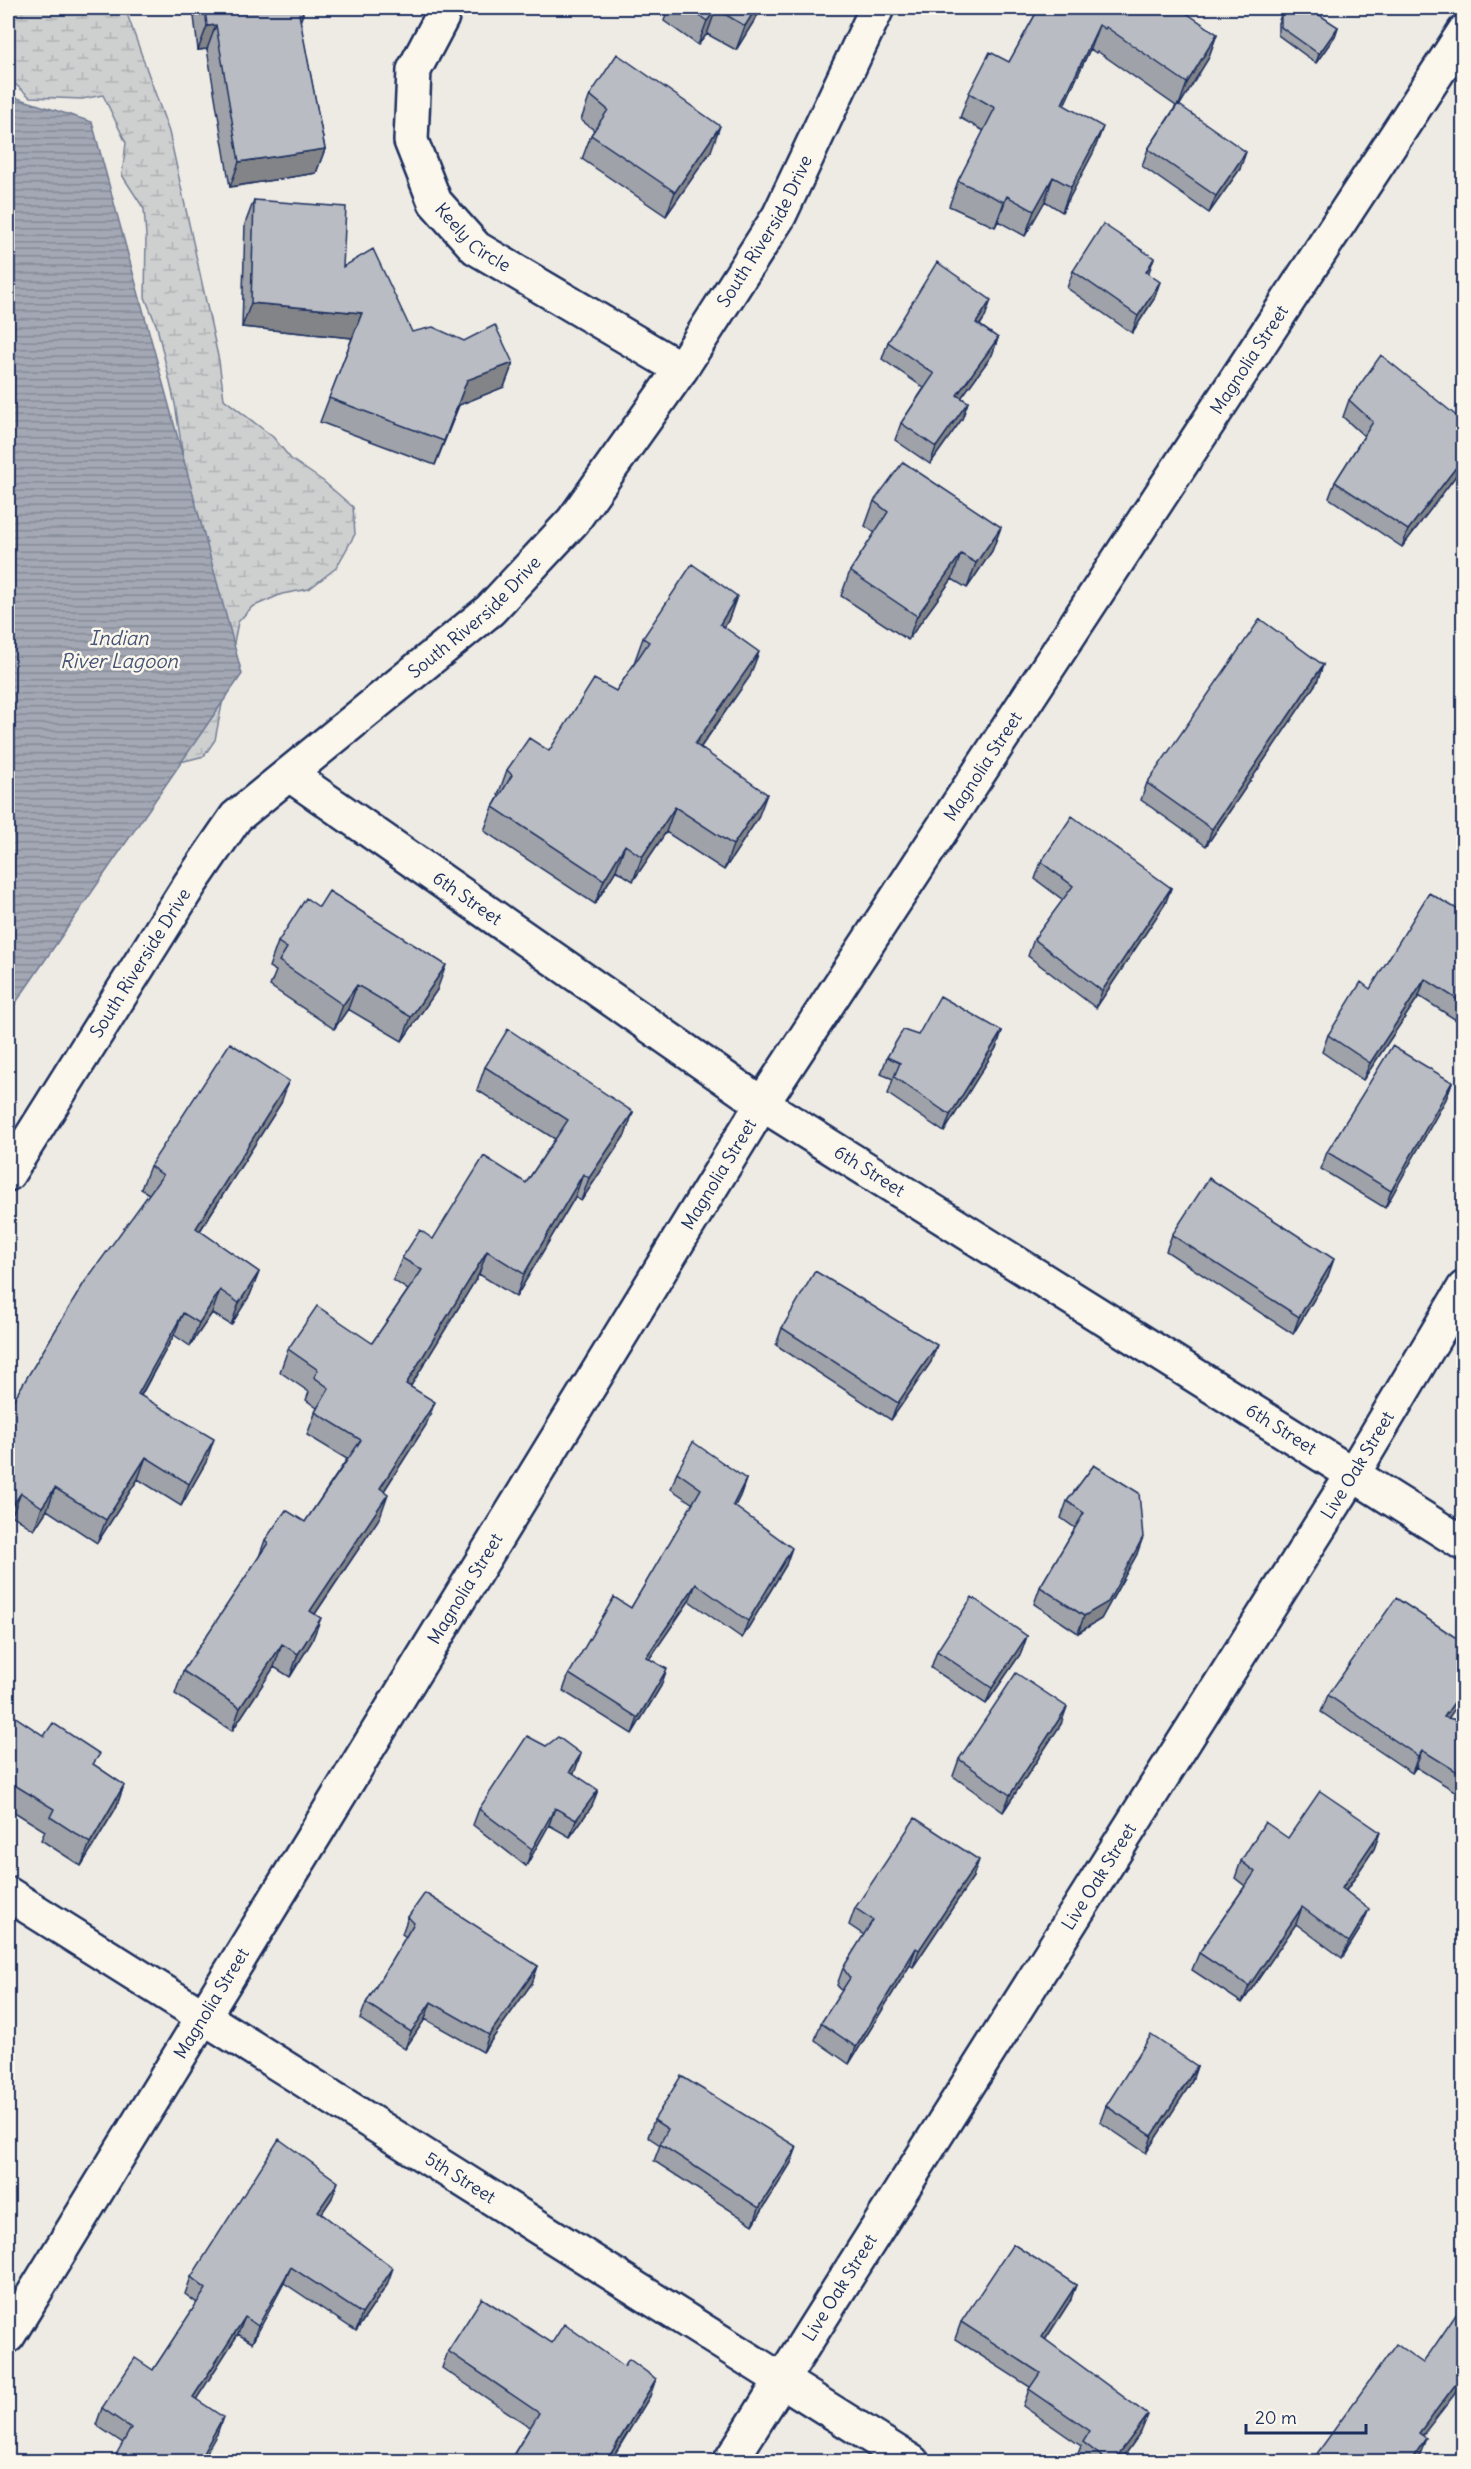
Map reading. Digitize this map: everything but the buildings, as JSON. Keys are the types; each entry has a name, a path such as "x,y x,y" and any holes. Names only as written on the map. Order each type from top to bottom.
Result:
{"street":[{"name":"South Riverside Drive","path":"8,1174 184,894 236,817 490,610 573,520 681,369 779,216 877,8"},
{"name":"Keely Circle","path":"442,16 414,70 411,141 435,202 476,248 681,369"},
{"name":"Magnolia Street","path":"8,2336 762,1104 1464,32"},
{"name":"6th Street","path":"290,775 762,1104 1464,1544"},
{"name":"Live Oak Street","path":"730,2462 1353,1474 1464,1288"},
{"name":"5th Street","path":"8,1894 912,2462"}],"green space":[{"path":"8,8 125,8 169,132 219,361 224,399 273,437 291,459 323,481 353,507 355,534 336,568 309,589 282,594 252,607 238,622 215,740 204,756 165,766 197,548 175,404 157,327 145,297 144,209 122,175 126,143 103,95 82,99 30,97 8,78"}],"water":[{"name":"Indian River Lagoon","path":"8,95 92,122 242,674 8,1014"}]}
